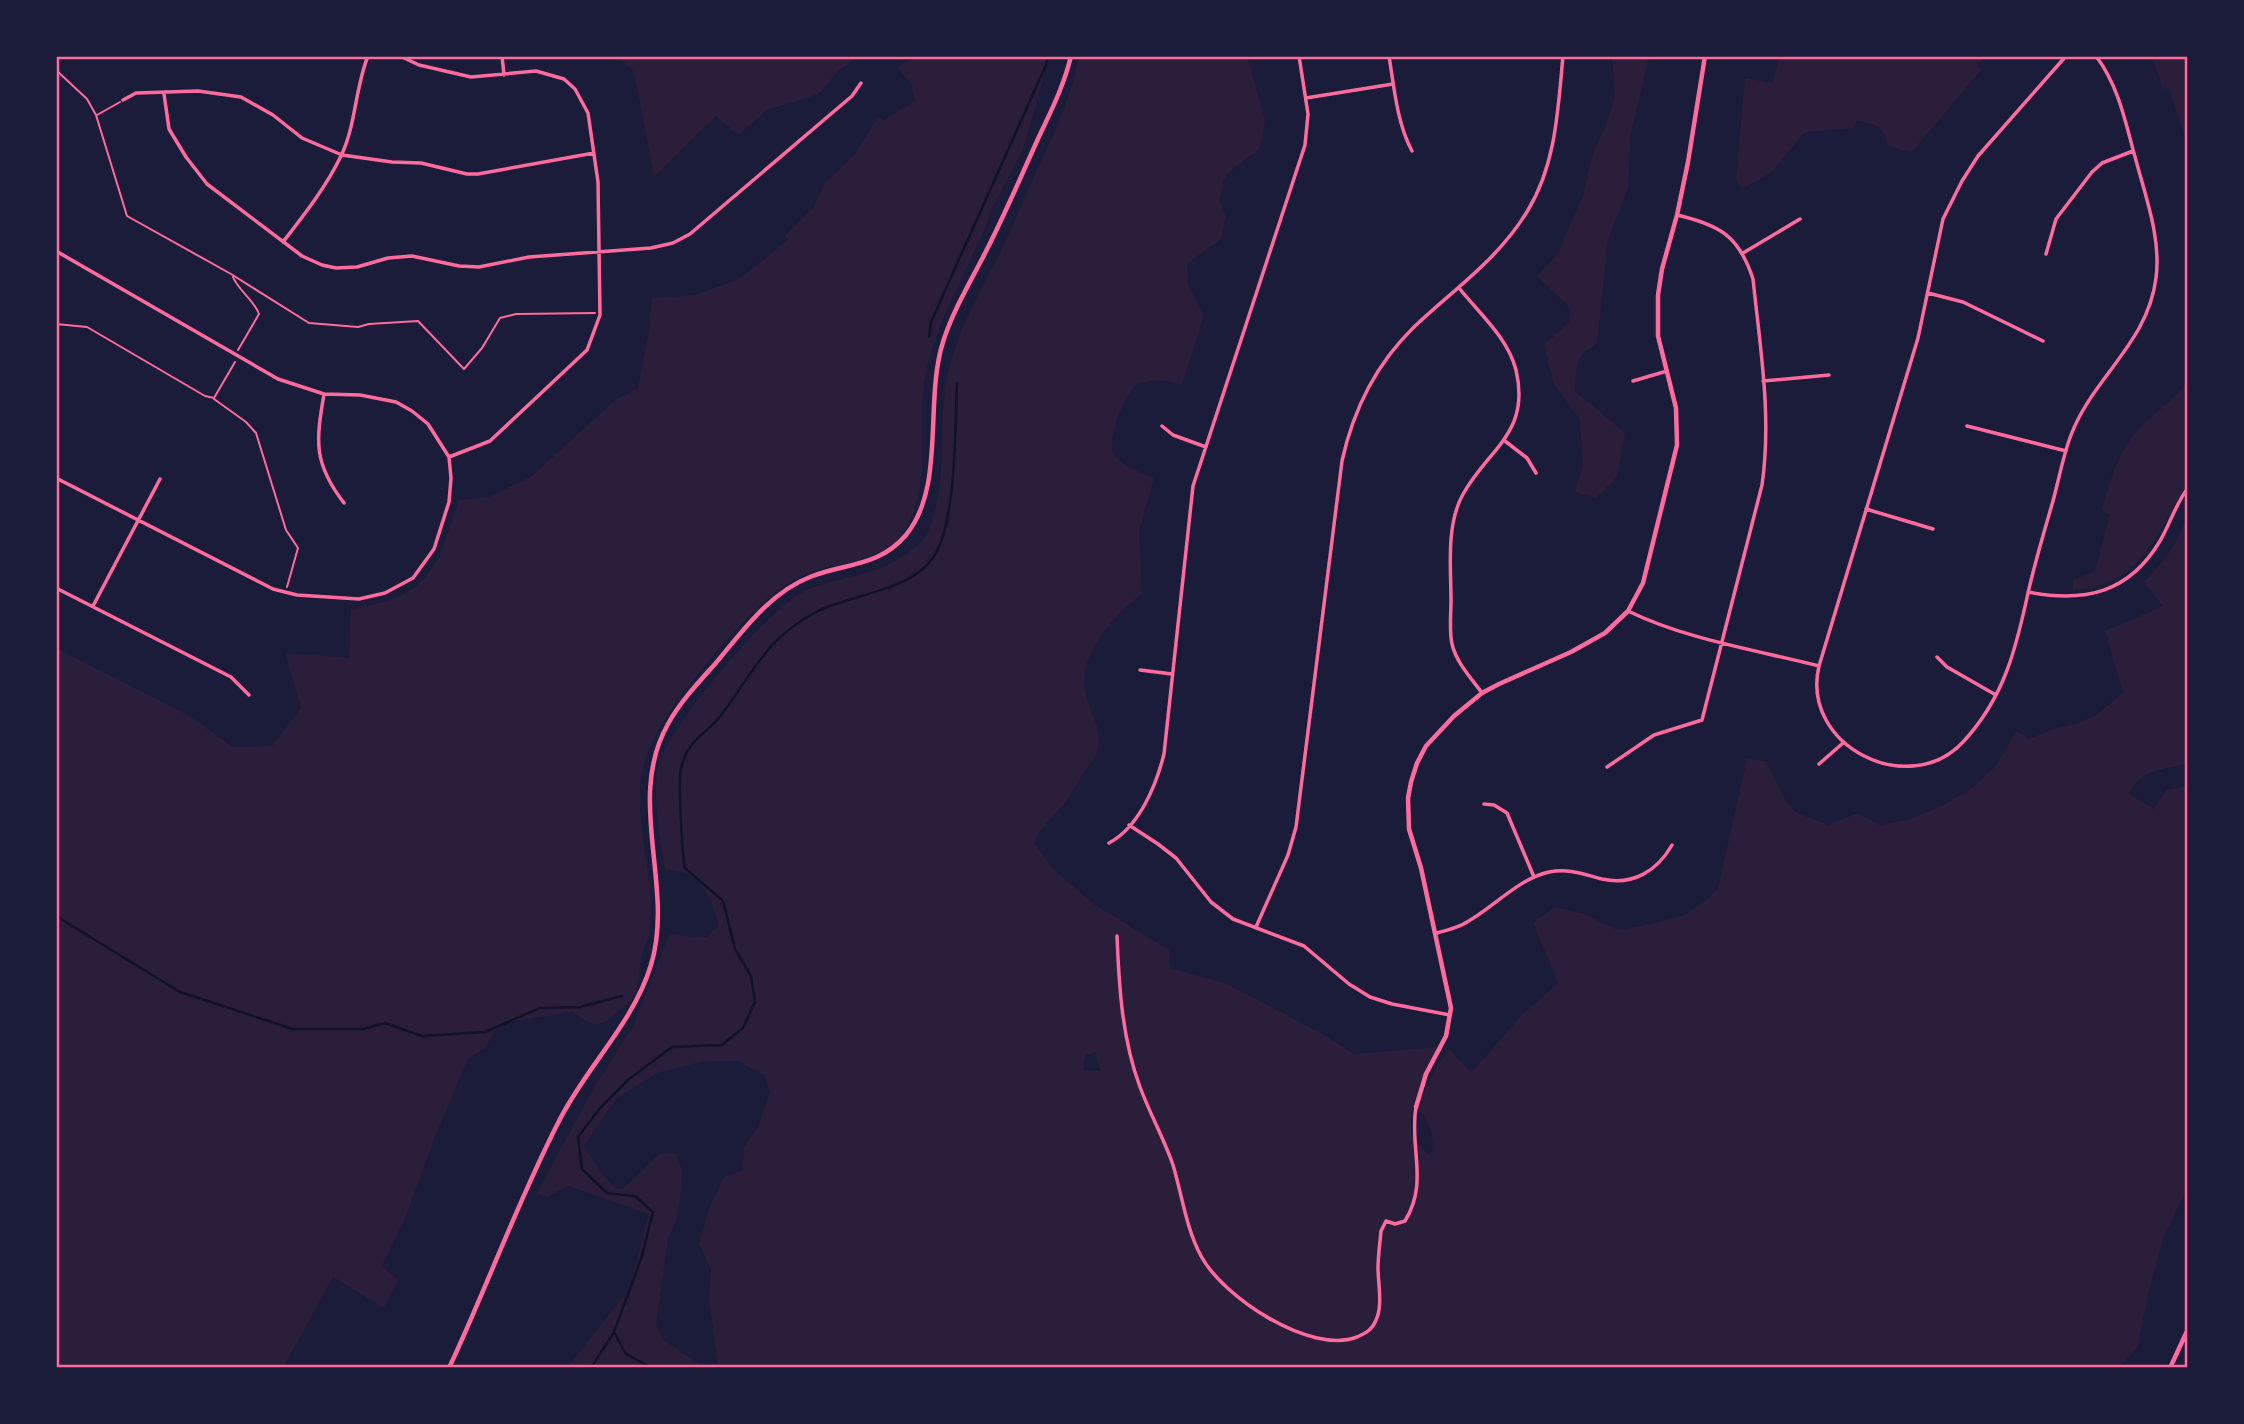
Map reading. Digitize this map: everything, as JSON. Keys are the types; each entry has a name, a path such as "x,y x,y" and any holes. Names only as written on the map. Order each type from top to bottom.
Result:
{"main road":[{"path":"449,1368 559,1120 641,993 651,964 657,936 658,908 649,804 656,747 685,699 758,613 780,593 808,577 869,562 889,552 905,536 918,517 928,483 933,392 943,339 995,234 1062,86 1071,56"},
{"path":"1416,1107 1426,1074 1446,1036 1451,1016 1450,996 1437,933 1409,829 1410,782 1426,746 1454,716 1482,693 1595,640 1628,611 1643,583 1675,457 1676,408 1658,336 1658,295 1662,269 1677,215 1704,56"},
{"path":"2170,1368 2188,1329"}],"street":[{"path":"283,242 319,194 342,155 359,82 368,56"},
{"path":"400,56 419,65 471,77 536,71 564,79 575,89 587,113 598,182 600,313 587,350 490,441 449,457"},
{"path":"502,56 504,75"},
{"path":"1108,843 1119,837 1149,797 1164,754 1193,486 1301,161 1308,128 1299,56"},
{"path":"1390,56 1393,83 1406,139 1412,151"},
{"path":"1256,927 1288,855 1296,827 1342,461 1350,429 1371,381 1385,360 1412,328 1500,250 1535,198 1553,142 1563,56"},
{"path":"2066,56 1978,156 1943,219 1918,338 1819,666 1817,688 1829,725 1843,743 1860,755 1881,764 1907,766 1934,761 1964,741 1996,695 2017,648 2028,592 2076,422 2143,325 2152,298 2157,276 2156,239 2116,89 2096,56"},
{"path":"163,94 169,129 206,184 302,256 336,268 412,256 459,266 479,267 529,257 652,248 673,243 690,234 852,96 860,83"},
{"path":"1306,98 1393,83"},
{"path":"124,100 136,93 198,91 241,97 272,115 302,138 342,155 421,163 467,174 594,153"},
{"path":"2046,254 2056,219 2092,172 2102,163 2133,151"},
{"path":"1606,767 1654,735 1702,720 1762,485 1768,436 1753,279 1743,253 1732,239 1715,227 1677,215"},
{"path":"1743,253 1800,219"},
{"path":"56,252 278,379 324,394 360,395 396,402 412,411 428,424 449,457 451,478 445,514 434,549 412,578 385,593 359,599 286,593 274,589 56,478"},
{"path":"1459,288 1489,323 1514,362 1519,389 1518,405 1505,441 1468,487 1452,528 1451,643 1467,673 1482,693"},
{"path":"1928,293 1963,302 2043,341"},
{"path":"1633,381 1667,371"},
{"path":"1763,381 1829,375"},
{"path":"324,394 318,430 320,464 331,486 344,503"},
{"path":"1162,426 1173,435 1206,447"},
{"path":"1966,426 2066,452"},
{"path":"1505,441 1527,458 1536,473"},
{"path":"93,606 160,479"},
{"path":"2028,592 2053,597 2082,596 2104,592 2128,578 2144,565 2188,488"},
{"path":"1866,509 1933,529"},
{"path":"56,587 231,677 249,695"},
{"path":"1628,611 1649,622 1819,666"},
{"path":"1937,657 1947,667 1996,695"},
{"path":"1140,670 1172,674"},
{"path":"1819,764 1843,743"},
{"path":"1484,804 1494,804 1507,813 1534,877"},
{"path":"1129,825 1176,858 1211,902 1233,919 1304,946 1349,984 1370,996 1392,1004 1451,1016"},
{"path":"1437,933 1466,923 1534,877 1562,870 1612,881 1643,876 1664,860 1672,845"},
{"path":"1117,936 1122,1010 1139,1085 1172,1165 1183,1207 1201,1256 1223,1283 1283,1327 1327,1341 1349,1340 1368,1332 1377,1319 1381,1231 1386,1221 1395,1224 1405,1221 1416,1198 1416,1107"}],"path":[{"path":"56,70 87,99 96,116 127,216 309,323 358,327 418,321 463,369 482,348 500,318 516,314 600,313"},
{"path":"96,116 124,100"},
{"path":"214,398 259,313 232,279 233,276"},
{"path":"56,324 87,327 205,396 214,398 257,433 286,530 298,548 286,593"}],"shaded area":[{"path":"616,56 856,58 836,73 816,95 767,110 738,135 716,116 654,177 636,81 632,69"},
{"path":"916,56 1050,56 1023,149 990,212 986,227 945,314 932,349 923,390 922,475 911,517 900,537 881,553 870,558 809,573 777,591 742,624 702,670 666,718 653,741 645,760 640,801 650,886 650,928 633,998 601,1024 590,1023 573,1012 506,1022 495,1031 485,1048 468,1059 434,1139 404,1221 382,1266 398,1280 384,1308 333,1277 283,1368 56,1368 56,648 188,715 233,747 272,746 301,708 285,653 349,658 351,609 398,596 414,588 426,576 443,545 459,500 489,497 532,476 614,401 638,388 652,298 695,295 739,279 788,240 785,236 813,208 824,184 855,154 878,117 884,120 915,101 911,84 897,67"},
{"path":"1079,56 1247,56 1265,120 1259,149 1228,173 1223,182 1220,200 1226,217 1221,239 1187,264 1188,285 1204,315 1182,385 1166,381 1139,384 1123,404 1115,426 1112,446 1116,457 1131,468 1154,478 1139,531 1142,594 1110,624 1093,650 1084,678 1085,692 1098,730 1096,754 1067,800 1045,825 1034,843 1053,869 1095,905 1169,950 1169,966 1174,969 1225,983 1319,1032 1354,1054 1439,1047 1423,1077 1411,1116 1413,1136 1431,1157 1431,1131 1418,1108 1436,1066 1450,1050 1471,1073 1522,1015 1558,983 1533,923 1554,907 1582,913 1618,930 1685,915 1707,900 1718,888 1747,759 1766,761 1782,795 1795,812 1828,825 1858,813 1880,825 1911,819 1970,790 1996,766 2016,731 2028,739 2056,728 2077,724 2097,714 2123,693 2105,631 2163,606 2144,582 2170,551 2188,513 2188,763 2147,774 2134,785 2129,794 2154,809 2166,790 2188,786 2188,1186 2163,1239 2138,1346 2119,1368 567,1368 629,1289 649,1214 568,1186 547,1197 537,1193 593,1089 633,1026 669,935 706,937 719,926 712,904 700,884 688,874 665,869 656,803 659,764 667,746 701,695 748,641 792,599 809,589 891,563 925,537 938,499 946,384 955,350 967,318 1056,128","holes":["1095,1052 1101,1071 1083,1070 1086,1055","738,1061 764,1075 770,1092 758,1127 744,1147 743,1170 724,1177 710,1206 699,1244 711,1270 709,1300 718,1363 704,1367 662,1339 656,1325 668,1239 676,1221 680,1198 682,1170 676,1153 659,1154 624,1188 616,1189 584,1146 615,1100 657,1073 701,1062"]},
{"path":"1612,56 1649,56 1631,134 1628,188 1608,240 1597,344 1580,358 1577,369 1575,391 1625,433 1617,477 1596,498 1575,492 1583,465 1580,420 1553,382 1544,345 1569,322 1571,309 1537,276 1557,255 1583,195 1593,153 1615,96"},
{"path":"1780,56 1984,56 1977,67 1981,70 1911,153 1887,145 1881,130 1857,121 1853,128 1805,132 1771,173 1744,188 1740,187 1736,179 1745,78 1772,83"},
{"path":"2152,56 2188,56 2188,147 2169,88 2163,89"},
{"path":"2188,382 2186,486 2155,540 2130,569 2114,580 2095,587 2073,590 2073,580 2095,571 2110,514 2101,511 2124,449 2137,431"}],"waterway":[{"path":"929,337 931,322 1048,56"},
{"path":"591,1368 614,1332 641,1259 653,1212 635,1196 607,1193 582,1169 578,1137 600,1108 629,1079 672,1047 722,1045 743,1028 755,1002 751,976 735,949 723,901 685,868 680,787 681,768 685,757 693,742 716,722 763,656 786,632 818,611 895,585 922,570 932,559 940,544 950,500 957,383"},
{"path":"56,916 180,992 293,1029 363,1029 385,1023 422,1036 485,1032 540,1008 580,1007 622,996"},
{"path":"614,1332 626,1354 652,1368"}]}
